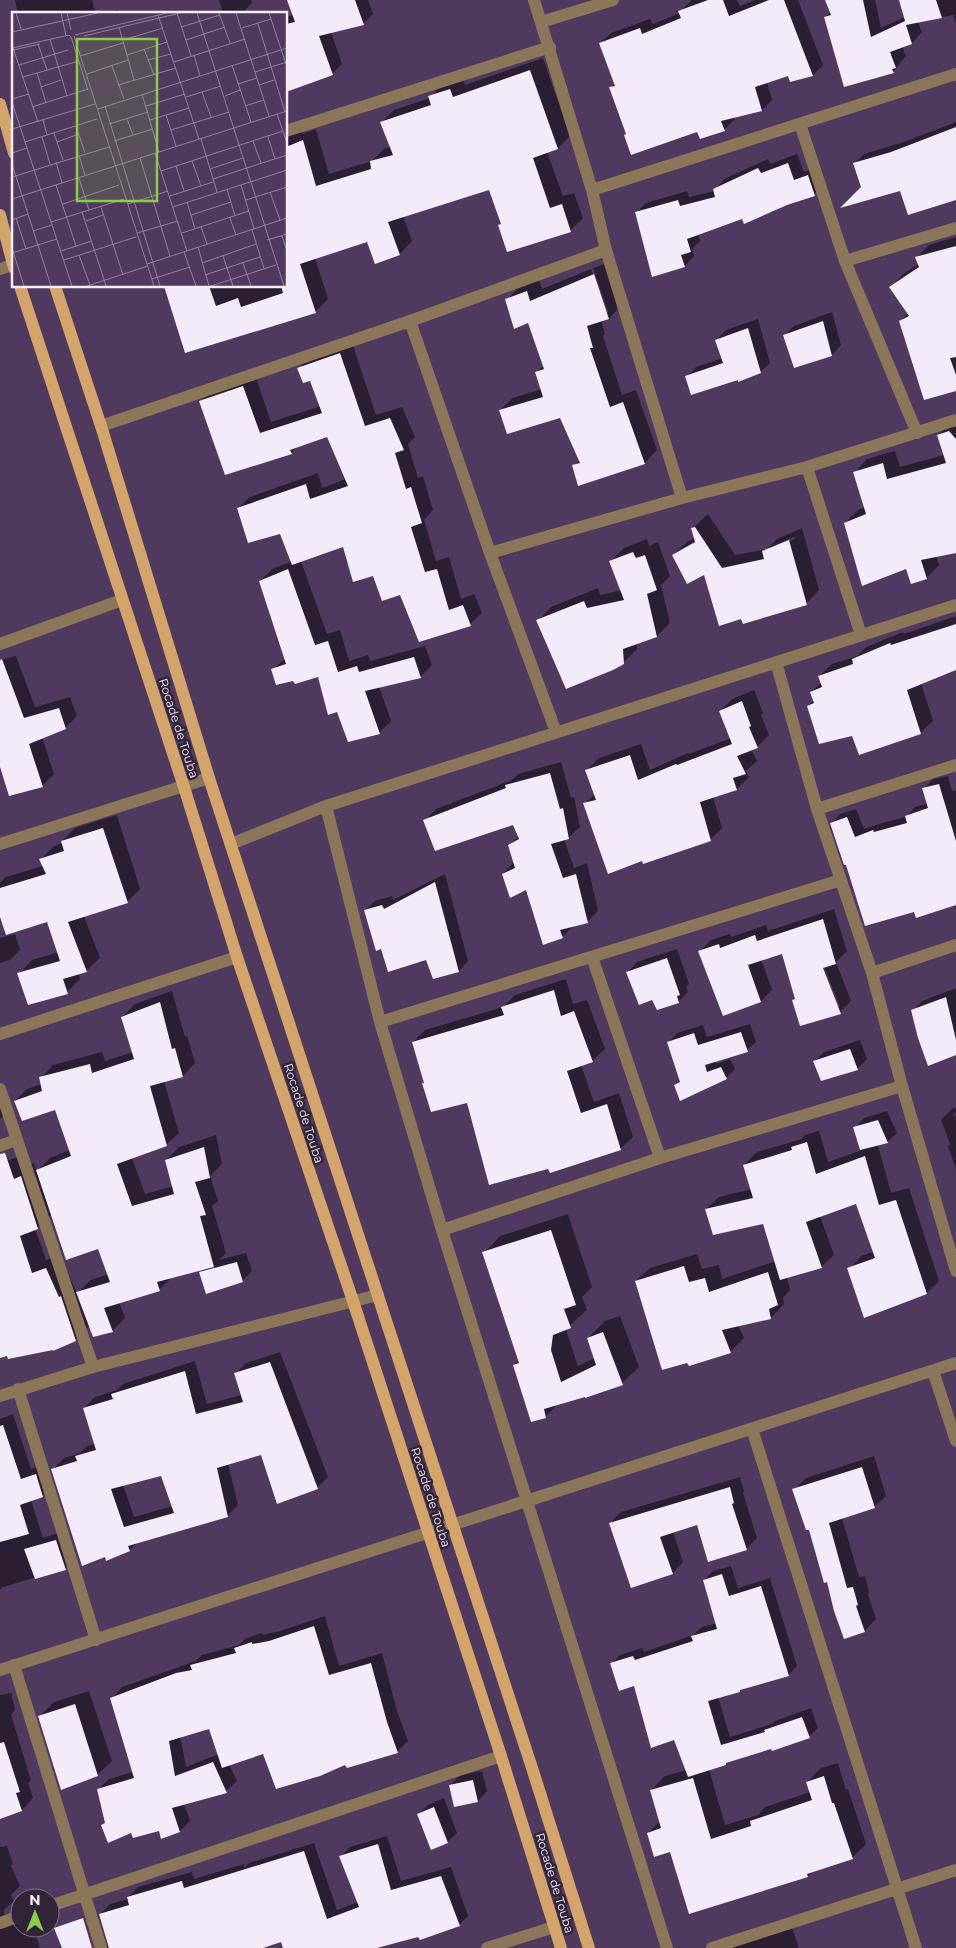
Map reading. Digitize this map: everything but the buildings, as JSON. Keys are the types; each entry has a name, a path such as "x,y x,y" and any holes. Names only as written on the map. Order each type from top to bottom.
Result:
{"main road":[{"path":"0,104 12,145"},
{"path":"0,215 12,263"},
{"name":"Rocade de Touba","path":"21,288 184,787 237,957 501,1756 561,1948"},
{"name":"Rocade de Touba","path":"56,288 101,426 209,778 534,1771 589,1948"}],"street":[{"path":"534,0 550,47 592,190 606,250 682,498"},
{"path":"541,22 613,0"},
{"path":"288,130 550,47"},
{"path":"592,190 956,74"},
{"path":"800,124 845,261 917,433"},
{"path":"845,261 956,228"},
{"path":"101,426 410,321 606,250"},
{"path":"410,321 490,552 556,732"},
{"path":"490,552 682,498 807,467 956,420"},
{"path":"807,467 861,635"},
{"path":"0,644 122,600"},
{"path":"231,844 326,806 956,605"},
{"path":"776,662 817,809 872,974 902,1086 956,1271"},
{"path":"817,809 956,765"},
{"path":"0,844 209,778"},
{"path":"326,806 380,1022 442,1230 667,1948"},
{"path":"380,1022 841,880"},
{"path":"872,974 956,945"},
{"path":"0,1034 237,957"},
{"path":"592,957 660,1158"},
{"path":"442,1230 660,1158 902,1086"},
{"path":"0,1089 93,1367"},
{"path":"0,1146 16,1140"},
{"path":"0,1396 93,1367 378,1295"},
{"path":"0,1670 956,1363"},
{"path":"933,1371 956,1441"},
{"path":"18,1389 96,1640"},
{"path":"752,1429 916,1948"},
{"path":"14,1666 101,1948"},
{"path":"60,1903 501,1756"},
{"path":"712,1948 956,1870"},
{"path":"487,1948 554,1927"}]}
